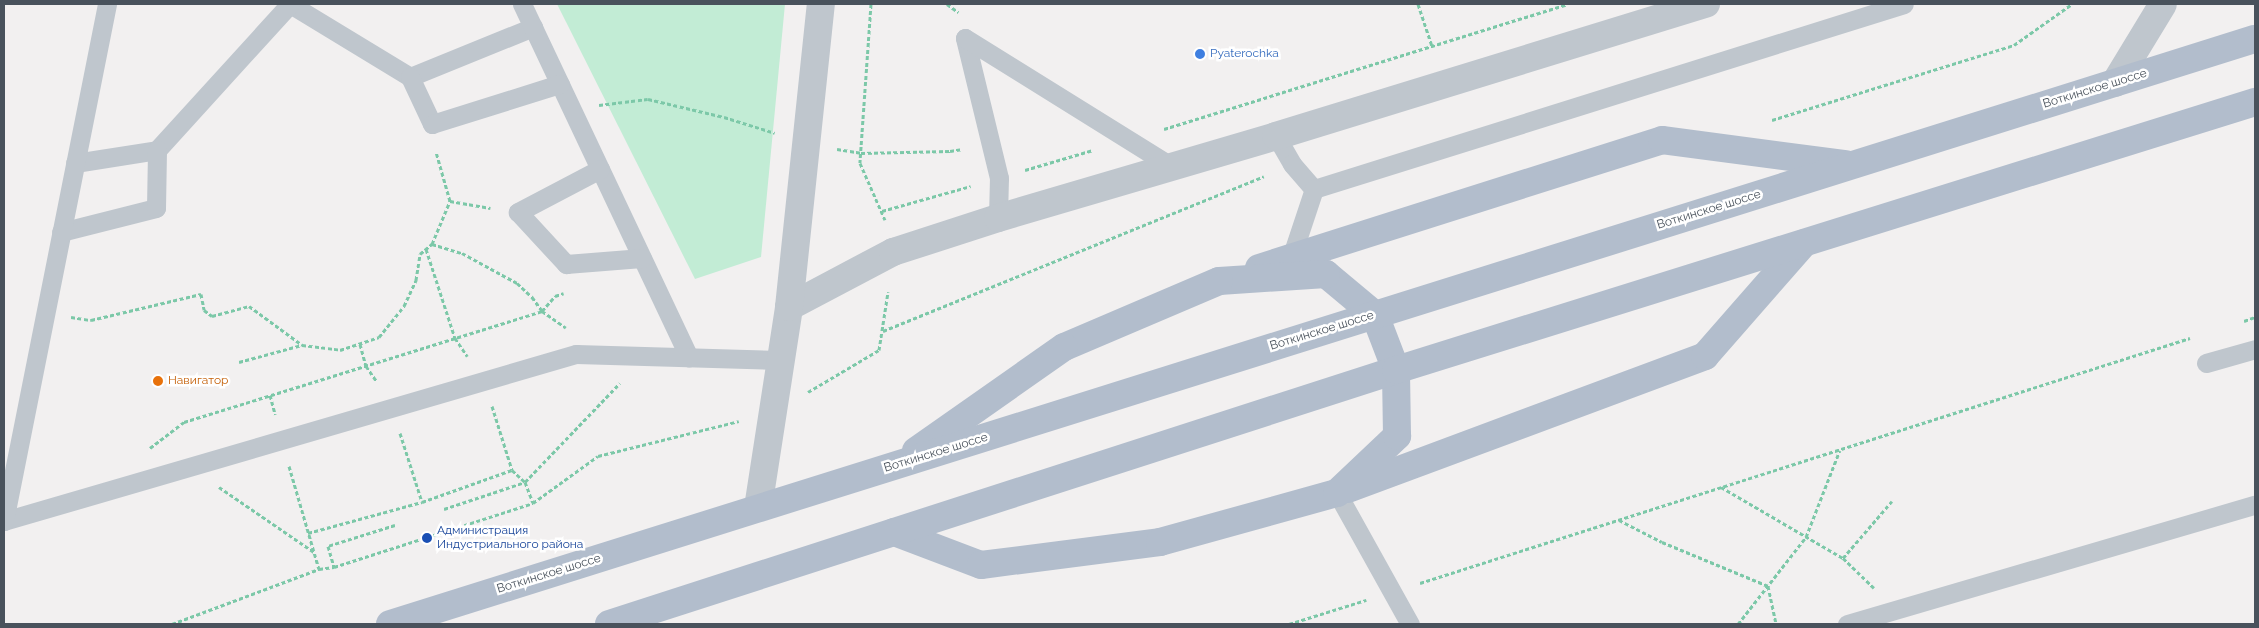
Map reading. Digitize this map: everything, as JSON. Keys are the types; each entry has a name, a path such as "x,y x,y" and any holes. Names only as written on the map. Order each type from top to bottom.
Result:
{"main road":[{"name":"Воткинское шоссе","path":"390,624 2255,39"},
{"path":"609,624 1396,370 2255,102"},
{"path":"896,466 1064,347 1219,281 1662,140 1854,165"},
{"path":"894,532 982,565 1160,542 1337,493 1705,356 1805,242"},
{"path":"1219,281 1326,274 1375,315 1396,370 1397,436 1337,493"}],"street":[{"path":"758,508 788,307 821,4"},
{"path":"788,307 893,252 998,218 1276,136 1706,4"},
{"path":"2115,83 2164,4"}],"lane":[{"path":"107,4 4,521 576,354 780,360"},
{"path":"75,163 157,150 290,4 410,77 432,124 560,84"},
{"path":"522,4 689,358"},
{"path":"1314,189 1904,4"},
{"path":"410,77 533,28"},
{"path":"998,218 999,178 965,38 1172,167"},
{"path":"1276,136 1292,164 1314,189"},
{"path":"61,232 156,208 157,150"},
{"path":"600,169 518,212 566,264 642,258"},
{"path":"1291,258 1314,189"},
{"path":"2206,363 2255,349"},
{"path":"1337,493 1410,624"},
{"path":"1847,624 2255,505"}],"path":[{"path":"1418,4 1432,46"},
{"path":"882,211 1128,140 1567,4"},
{"path":"1765,122 2014,45 2072,4"},
{"path":"240,362 302,345 340,350 379,338 404,306 416,280 420,254 432,244 450,201 437,160 432,124"},
{"path":"882,331 1292,164"},
{"path":"450,201 518,212"},
{"path":"432,244 462,253 517,283 532,297 542,312 569,330"},
{"path":"426,250 455,338 484,380 512,470 525,482 533,503"},
{"path":"123,486 139,456 184,422 542,312 555,296 572,290"},
{"path":"45,313 91,320 201,294 204,310 212,316 248,306 302,345"},
{"path":"2236,323 2255,317"},
{"path":"1288,624 2199,335"},
{"path":"360,344 366,366"},
{"path":"444,509 525,482 646,356"},
{"path":"270,395 319,570"},
{"path":"158,442 190,467 314,552"},
{"path":"1738,624 1806,537 1840,449"},
{"path":"308,533 422,502 512,470"},
{"path":"1721,487 1843,558 1897,610"},
{"path":"1843,558 1892,501"},
{"path":"1618,520 1662,542 1768,586"},
{"path":"334,566 328,546 395,525"},
{"path":"172,624 319,570 427,538"},
{"path":"1768,586 1776,624"}],"green space":[{"path":"557,4 785,4 761,257 695,279"}],"place":[{"name":"Pyaterochka","path":"1200,54"},
{"name":"Навигатор","path":"158,381"},
{"name":"Администрация Индустриального района","path":"427,538"}]}
